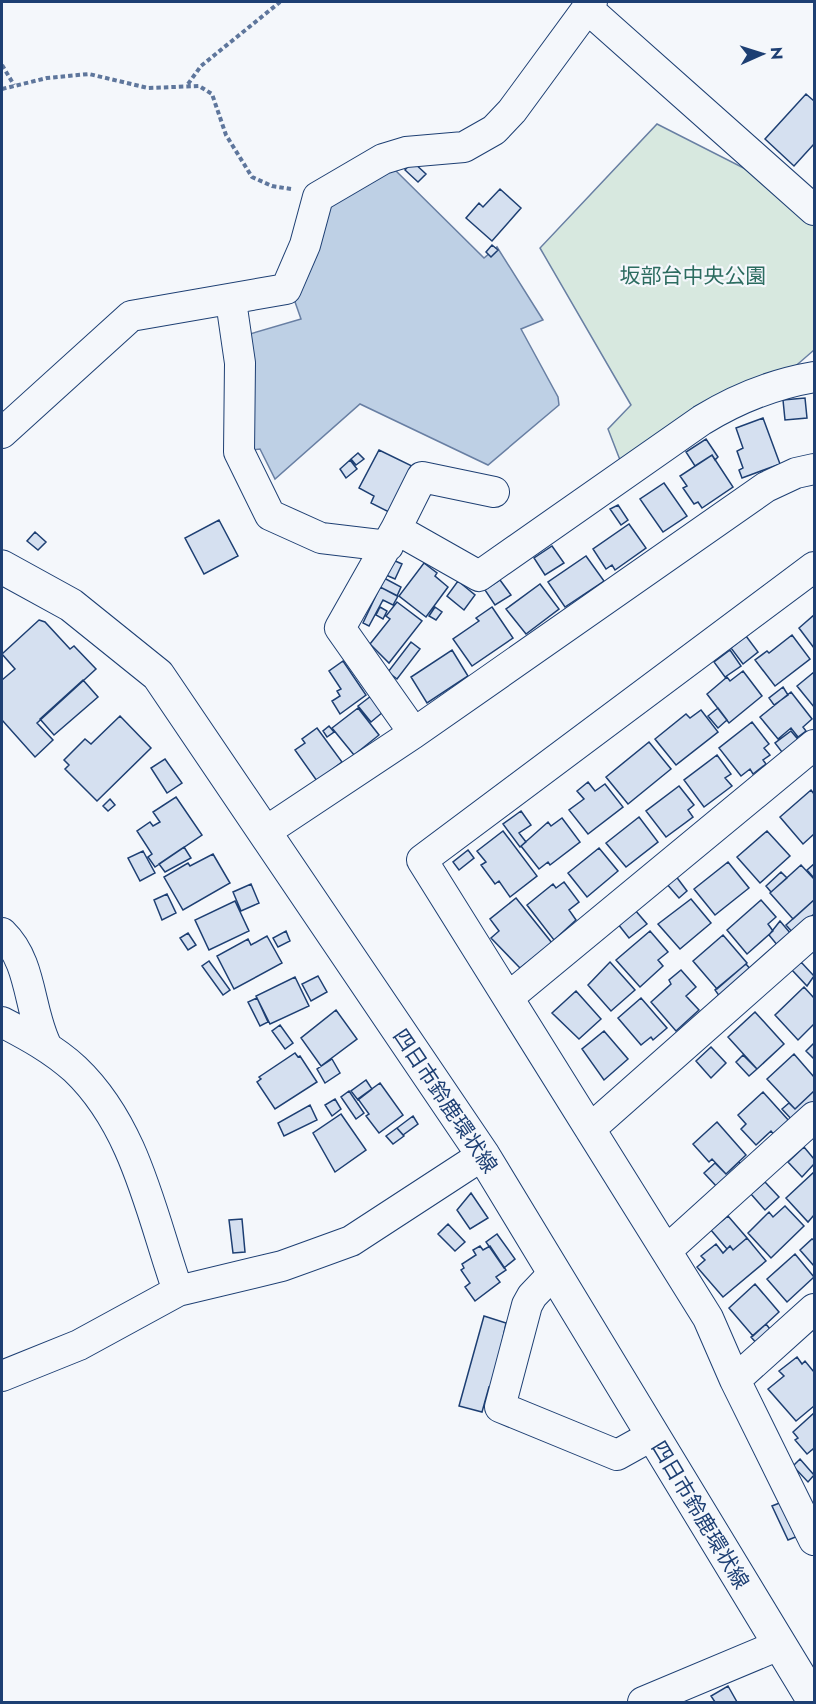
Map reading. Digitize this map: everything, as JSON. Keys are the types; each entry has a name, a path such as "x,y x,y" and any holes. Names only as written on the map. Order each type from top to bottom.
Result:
{"main road":[{"name":"四日市鈴鹿環状線","path":"2,567 71,605 158,675 483,1155 814,1701"}],"street":[{"path":"2,433 131,316 286,290 304,245 318,197 382,159 406,152 464,147 494,130 512,111 545,63 590,5 814,210"},
{"path":"231,301 240,363 239,452 270,515 321,538 392,538 479,576 702,420 732,402 812,373"},
{"path":"265,832 414,733 766,487 796,473 814,469"},
{"path":"414,733 339,628 392,538 422,477 494,492"},
{"path":"814,567 422,860 708,1318 735,1380 808,1506 814,1540"},
{"path":"509,997 814,745"},
{"path":"590,1129 814,931"},
{"path":"2,933 17,952 40,1034 47,1047"},
{"path":"2,1022 47,1047 74,1068 91,1086 118,1124 131,1149 178,1291"},
{"path":"667,1250 814,1118"},
{"path":"2,1376 79,1345 178,1291 282,1266 351,1241 483,1155"},
{"path":"554,1273 532,1296 527,1305 500,1407 617,1455 653,1435"},
{"path":"735,1380 814,1310"},
{"path":"643,1702 779,1645"}],"path":[{"path":"188,84 201,66 280,2"},
{"path":"2,65 14,86"},
{"path":"2,89 89,74 148,88 188,84 207,89 212,94 226,135 252,177 286,189 328,192"}],"green space":[{"name":"坂部台中央公園","path":"657,124 771,182 814,222 814,350 791,370 620,460 608,429 631,405 540,248"}],"water":[{"path":"393,168 484,258 497,247 543,320 521,329 558,397 559,405 488,465 360,404 275,479 260,449 252,450 243,336 301,319 294,299 331,199"}],"building":[{"path":"806,94 814,101 814,144 794,166 765,139"},
{"path":"412,161 426,174 418,182 405,170"},
{"path":"500,189 521,208 492,241 466,218 479,203 483,207"},
{"path":"492,245 498,250 491,257 486,252"},
{"path":"805,398 807,418 785,420 783,400"},
{"path":"763,418 780,464 742,478 739,470 743,468 737,451 743,448 736,428"},
{"path":"706,439 718,457 715,460 712,455 695,466 686,452"},
{"path":"379,450 412,466 389,512 371,503 374,496 359,488"},
{"path":"358,453 364,459 356,465 351,459"},
{"path":"712,455 733,487 702,508 698,502 694,504 683,488 687,486 680,476"},
{"path":"350,460 357,469 346,478 340,469"},
{"path":"664,483 687,516 663,532 640,499"},
{"path":"618,505 628,520 621,525 610,509"},
{"path":"219,520 238,556 204,574 185,538"},
{"path":"629,524 646,548 615,570 612,565 606,569 593,549"},
{"path":"35,532 46,542 38,550 27,541"},
{"path":"552,546 564,563 545,575 534,558"},
{"path":"586,556 604,581 565,607 548,582"},
{"path":"393,560 402,564 395,579 386,575"},
{"path":"424,563 437,573 435,576 448,587 426,617 399,596"},
{"path":"384,578 401,587 397,596 380,587"},
{"path":"500,580 511,595 495,605 485,590"},
{"path":"458,581 475,595 464,610 447,596"},
{"path":"540,584 559,609 526,634 506,609"},
{"path":"380,587 398,596 393,605 383,600 369,626 363,623"},
{"path":"397,602 422,621 389,663 370,644 390,619 386,616"},
{"path":"380,607 387,611 383,619 376,615"},
{"path":"435,607 442,612 436,620 429,616"},
{"path":"492,607 513,638 472,666 453,639 479,621 476,618"},
{"path":"814,615 814,648 799,628"},
{"path":"39,620 45,622 70,649 74,646 96,669 37,723 53,740 35,757 2,720 2,680 15,669 2,654"},
{"path":"792,635 810,659 775,686 755,660 767,651 769,653"},
{"path":"746,636 758,652 743,664 731,648"},
{"path":"411,642 420,649 397,679 388,672"},
{"path":"452,650 468,676 427,703 411,677"},
{"path":"730,650 741,666 725,677 714,662"},
{"path":"343,661 366,695 340,714 332,701 340,696 337,691 341,689 329,671"},
{"path":"743,671 762,696 729,723 707,694 727,677 730,681"},
{"path":"814,672 814,707 797,686"},
{"path":"83,680 98,697 54,735 40,719"},
{"path":"783,687 788,695 774,705 769,698"},
{"path":"791,692 812,719 803,727 806,731 798,737 791,728 778,739 760,717"},
{"path":"371,696 383,712 371,722 358,706"},
{"path":"358,708 379,735 354,755 332,728"},
{"path":"718,708 727,720 718,728 708,716"},
{"path":"701,710 718,732 676,765 655,739 686,714 690,718"},
{"path":"120,716 151,748 97,801 65,769 69,765 64,760 85,739 91,744"},
{"path":"752,722 769,744 764,748 770,755 763,760 766,764 753,774 750,769 741,776 719,748"},
{"path":"329,726 334,732 327,737 323,731"},
{"path":"317,728 342,762 317,781 295,750 305,743 302,739"},
{"path":"791,731 801,743 785,756 775,743"},
{"path":"649,742 671,769 628,804 606,777"},
{"path":"717,755 731,774 725,778 732,786 704,807 684,780"},
{"path":"165,759 182,783 167,793 151,768"},
{"path":"588,782 595,791 605,784 623,807 588,834 569,810 584,799 577,791"},
{"path":"679,786 694,805 688,810 693,817 666,837 646,811"},
{"path":"811,790 814,794 814,834 803,844 780,817"},
{"path":"176,797 202,835 155,867 148,857 152,854 137,831 150,822 153,826 160,822 153,812"},
{"path":"110,799 115,805 108,811 103,806"},
{"path":"521,811 531,825 519,833 526,842 520,847 503,824"},
{"path":"639,817 658,842 626,867 606,843"},
{"path":"562,818 580,842 550,865 548,862 539,869 521,846 548,822 551,826"},
{"path":"503,831 537,876 510,897 499,881 495,884 481,865 486,862 477,851"},
{"path":"767,831 790,856 760,883 737,857"},
{"path":"184,847 191,858 165,872 159,864"},
{"path":"599,848 618,871 587,897 568,873"},
{"path":"468,850 474,858 459,870 453,862"},
{"path":"143,851 155,873 140,881 128,858"},
{"path":"213,854 230,883 183,910 164,877 188,863 190,866"},
{"path":"728,862 749,888 715,915 694,889"},
{"path":"814,864 814,878 807,870"},
{"path":"801,865 814,879 814,900 793,919 770,893"},
{"path":"781,872 787,878 771,892 766,886"},
{"path":"675,875 687,891 679,898 666,883"},
{"path":"564,882 579,902 569,910 576,920 554,940 527,905 553,884 556,888"},
{"path":"251,884 259,903 241,911 233,892"},
{"path":"167,894 176,913 162,920 154,900"},
{"path":"516,898 552,943 520,968 491,938 499,931 490,919"},
{"path":"691,899 711,923 680,949 658,924"},
{"path":"761,900 776,917 768,924 773,931 747,954 727,930"},
{"path":"814,900 814,914 793,933 786,925"},
{"path":"235,901 249,931 209,950 195,920"},
{"path":"635,910 647,924 629,938 618,924"},
{"path":"780,921 791,934 778,946 769,935"},
{"path":"286,931 290,941 278,947 273,938"},
{"path":"650,931 668,952 658,960 663,966 640,987 616,960"},
{"path":"188,933 196,945 188,950 180,938"},
{"path":"723,935 747,963 717,989 693,961"},
{"path":"267,936 282,963 234,989 217,956 248,939 251,945"},
{"path":"209,961 230,990 223,995 202,966"},
{"path":"610,962 635,990 611,1011 588,985"},
{"path":"801,962 814,976 807,986 792,970"},
{"path":"746,964 751,970 720,997 715,990"},
{"path":"681,970 696,987 686,996 699,1010 676,1031 651,1002 671,984 669,980"},
{"path":"318,976 327,992 311,1001 302,984"},
{"path":"295,977 309,1006 270,1024 256,996"},
{"path":"804,987 814,998 814,1024 798,1040 775,1015"},
{"path":"576,991 601,1019 579,1039 552,1013"},
{"path":"257,998 268,1022 260,1026 248,1002"},
{"path":"641,998 667,1028 653,1040 651,1037 641,1045 618,1018"},
{"path":"336,1010 357,1039 321,1066 301,1038"},
{"path":"755,1012 784,1044 757,1069 728,1037"},
{"path":"280,1025 293,1043 285,1049 272,1031"},
{"path":"604,1031 628,1059 604,1080 582,1049"},
{"path":"814,1043 814,1059 806,1051"},
{"path":"711,1047 726,1063 711,1078 696,1061"},
{"path":"295,1053 298,1057 300,1056 317,1082 275,1109 257,1082 261,1079 259,1077"},
{"path":"794,1054 814,1077 814,1091 795,1109 767,1079"},
{"path":"743,1055 757,1069 749,1076 736,1062"},
{"path":"332,1059 340,1073 325,1083 317,1069"},
{"path":"366,1080 372,1089 358,1100 351,1091"},
{"path":"380,1083 403,1115 379,1133 366,1116 369,1114 358,1099"},
{"path":"349,1091 364,1113 356,1119 341,1097"},
{"path":"814,1091 814,1104 794,1122 782,1109 789,1103 795,1109"},
{"path":"763,1092 790,1122 775,1136 771,1131 756,1145 741,1129 746,1124 738,1115"},
{"path":"335,1099 341,1109 332,1116 325,1105"},
{"path":"310,1105 317,1120 284,1136 278,1123"},
{"path":"341,1114 366,1150 335,1172 313,1133"},
{"path":"413,1116 418,1124 403,1135 397,1128"},
{"path":"717,1122 746,1155 726,1174 712,1159 709,1162 693,1144"},
{"path":"397,1128 404,1136 393,1144 386,1136"},
{"path":"804,1147 814,1159 814,1164 802,1177 788,1162"},
{"path":"739,1162 743,1167 718,1188 704,1173 715,1163 726,1174"},
{"path":"814,1172 814,1215 808,1222 786,1198"},
{"path":"765,1182 779,1197 765,1210 751,1194"},
{"path":"471,1193 488,1218 470,1229 457,1210"},
{"path":"785,1206 804,1226 771,1258 748,1233 769,1212 773,1217"},
{"path":"728,1216 747,1238 733,1250 730,1246 727,1249 711,1230"},
{"path":"242,1219 245,1252 233,1253 229,1220"},
{"path":"448,1224 465,1242 455,1251 438,1234"},
{"path":"497,1234 515,1259 504,1268 486,1242"},
{"path":"747,1238 766,1261 723,1297 697,1267 705,1260 701,1256 716,1244 723,1253 730,1246 733,1250"},
{"path":"812,1239 814,1240 814,1266 800,1250"},
{"path":"480,1246 483,1250 490,1246 506,1270 496,1277 500,1282 475,1301 465,1287 470,1283 461,1270 464,1268 462,1264 476,1255 473,1250"},
{"path":"795,1254 814,1277 787,1302 767,1279"},
{"path":"755,1284 779,1312 753,1336 729,1308"},
{"path":"484,1316 506,1323 493,1388 489,1387 482,1412 459,1406"},
{"path":"766,1324 773,1333 759,1346 751,1337"},
{"path":"797,1357 802,1364 805,1361 814,1372 814,1406 796,1421 768,1389 784,1376 779,1371"},
{"path":"814,1413 814,1451 813,1449 807,1454 795,1440 798,1438 793,1432"},
{"path":"800,1459 814,1475 808,1482 793,1466"},
{"path":"782,1502 798,1536 788,1540 772,1506"},
{"path":"728,1686 737,1702 715,1702 711,1696"}]}
